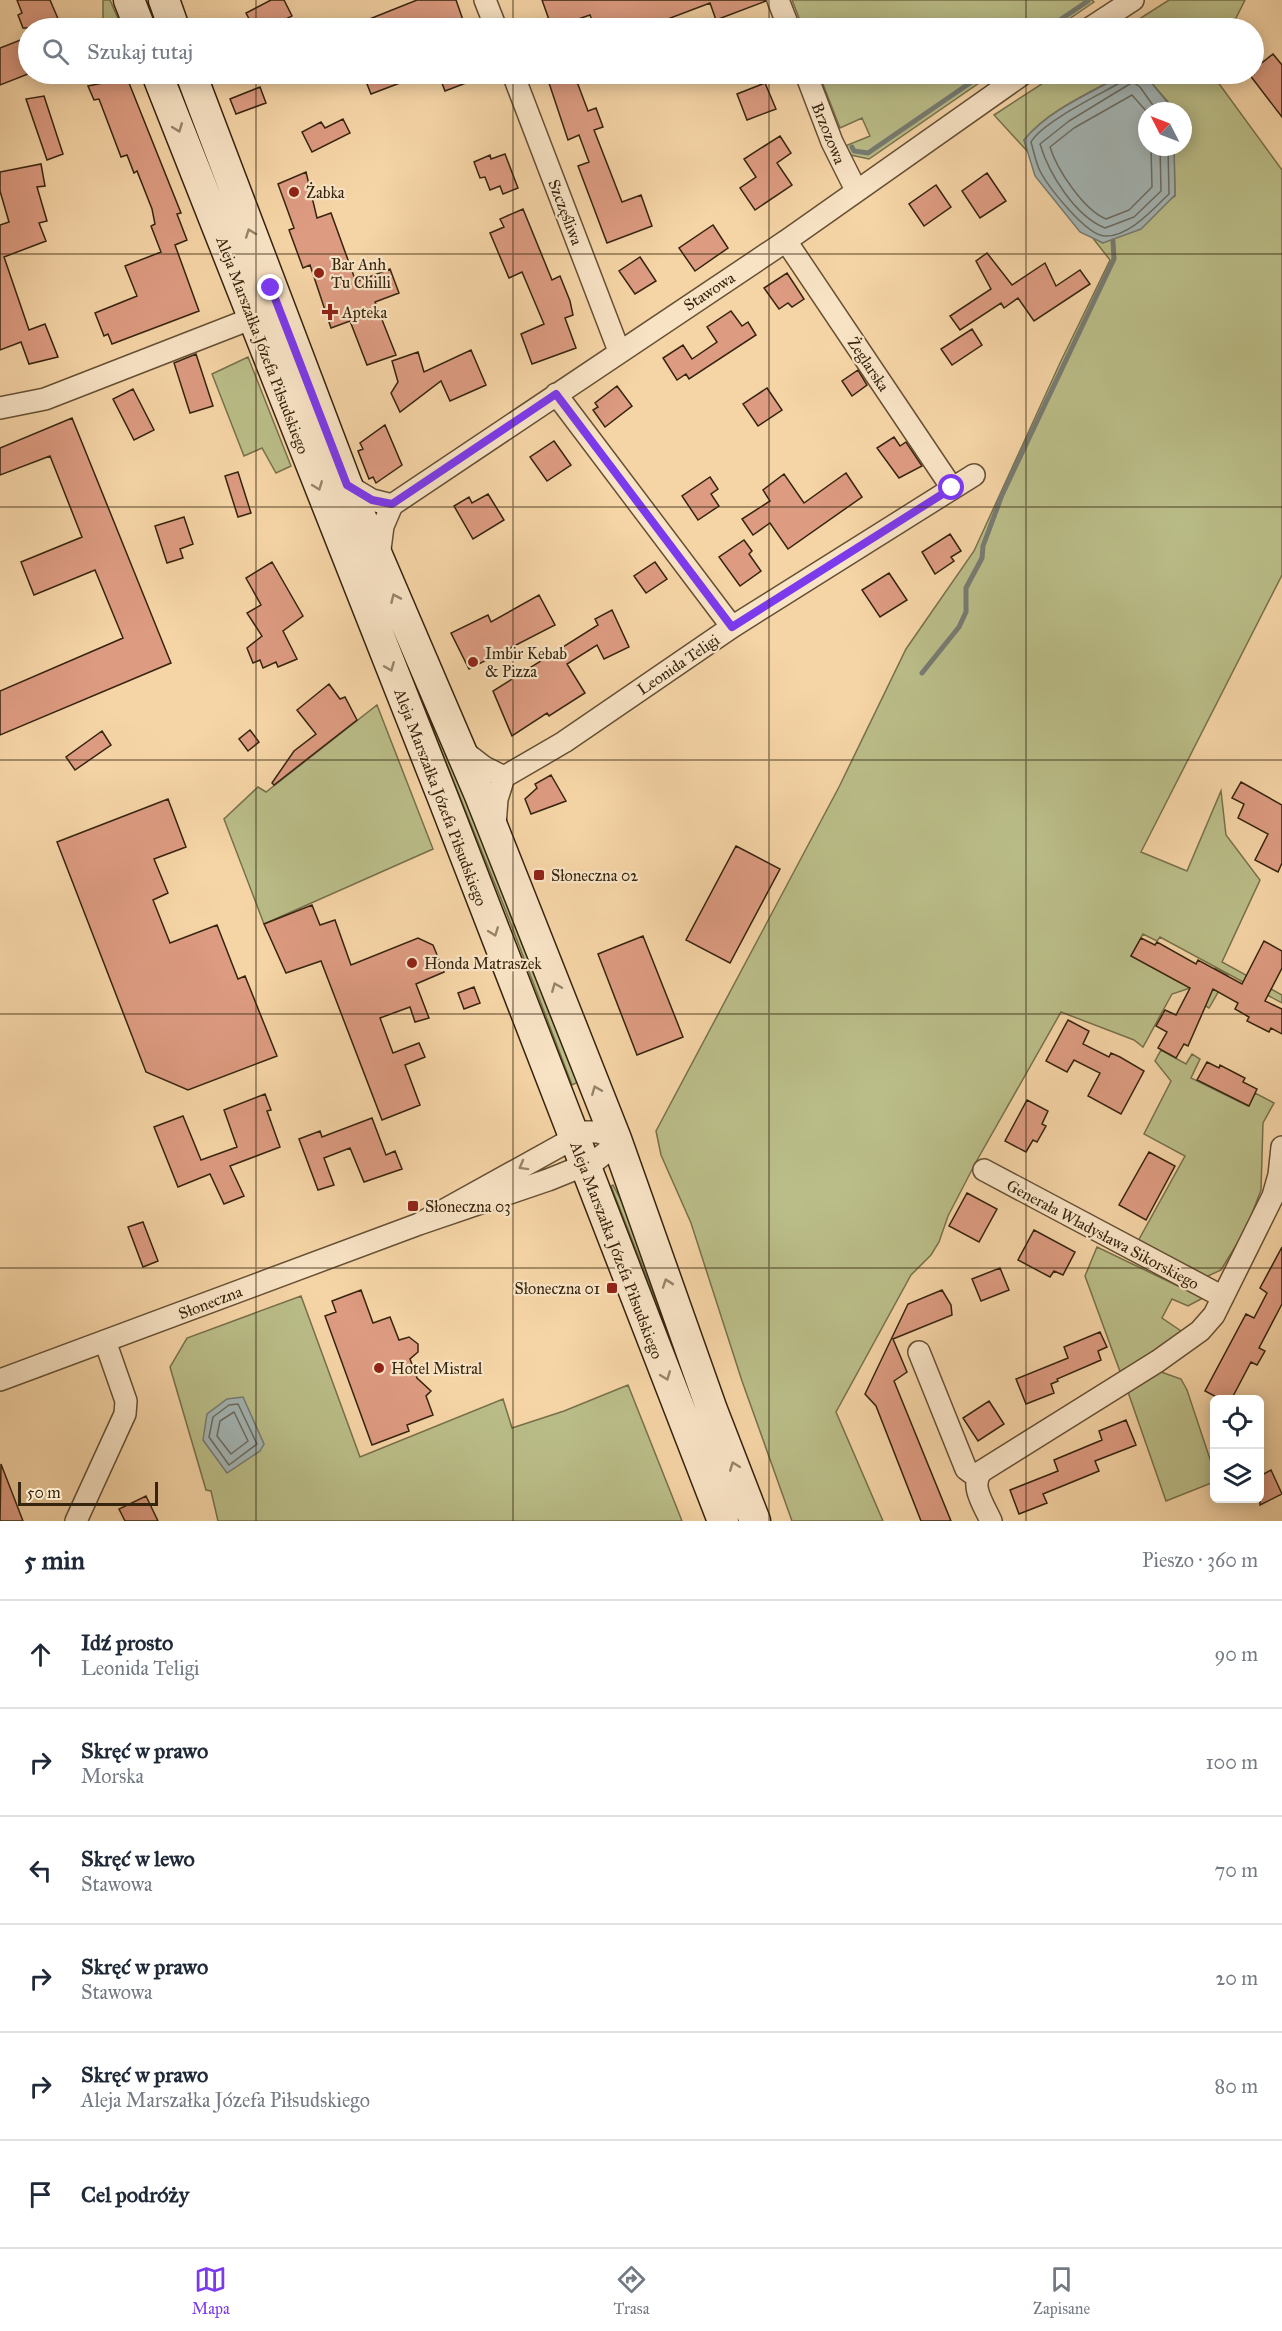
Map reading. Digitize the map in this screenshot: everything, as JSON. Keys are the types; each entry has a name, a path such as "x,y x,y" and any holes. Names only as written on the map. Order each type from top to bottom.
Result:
{"main road":[{"path":"129,0 136,18"},
{"path":"164,0 170,18"},
{"name":"Aleja Marszałka Józefa Piłsudskiego","path":"161,84 723,1521"},
{"name":"Aleja Marszałka Józefa Piłsudskiego","path":"195,84 347,485 460,748 616,1139 712,1410 755,1521"}],"street":[{"path":"485,0 492,18"},
{"path":"778,0 785,18"},
{"path":"1105,18 1133,0"},
{"name":"Szczęśliwa","path":"517,84 619,351"},
{"name":"Brzozowa","path":"810,84 832,142 856,190"},
{"name":"Stawowa","path":"392,504 786,241 1009,84"},
{"name":"Żeglarska","path":"786,241 952,488"},
{"path":"0,408 45,399 253,318"},
{"path":"556,394 732,627"},
{"name":"Leonida Teligi","path":"504,777 564,742 732,627 974,475"},
{"path":"347,485 372,500 392,504 383,526 378,561"},
{"path":"460,748 484,767 504,777 497,799 494,832"},
{"path":"574,1137 592,1130 616,1139"},
{"name":"Słoneczna","path":"419,1224 574,1137"},
{"name":"Słoneczna","path":"0,1380 419,1224 548,1180 603,1155 616,1139"},
{"path":"991,1521 976,1485 979,1474 1192,1337 1214,1315 1273,1196 1279,1175 1282,1147"},
{"name":"Generała Władysława Sikorskiego","path":"984,1170 1223,1297"},
{"path":"76,1521 125,1414 126,1401 105,1341"},
{"path":"919,1352 966,1469 979,1474"}],"green space":[{"path":"103,0 110,0 118,18 103,18"},
{"path":"792,0 1092,0 1094,2 1071,18 799,18"},
{"path":"1169,0 1245,0 1236,18 1141,18"},
{"path":"173,84 185,84 582,1080 572,1085 507,914"},
{"path":"823,84 978,84 869,159 851,155 845,146 870,136 862,118 840,128"},
{"path":"1042,84 1106,84 1057,111 1034,129 1024,140 1028,152 994,115"},
{"path":"1153,84 1219,84 1282,170 1282,575 1141,852 1187,871 1221,791 1226,835 1260,880 1222,962 1282,995 1282,1003 1160,937 1157,941 1143,934 1131,956 1181,983 1209,978 1215,968 1228,975 1209,1008 1188,996 1193,987 1172,994 1143,1047 1134,1040 1061,1012 976,1162 948,1216 939,1242 931,1255 911,1275 836,1412 883,1521 792,1521 742,1381 691,1223 661,1155 656,1131 839,787 906,649 974,551 1110,260 1092,237 1103,243 1175,196 1174,156 1192,156 1192,102 1168,102"},
{"path":"248,357 291,466 276,473 262,448 244,456 212,374"},
{"path":"377,705 433,849 264,924 224,819 258,787 266,792"},
{"path":"1161,1050 1186,1064 1192,1054 1200,1059 1191,1078 1248,1106 1255,1093 1274,1103 1263,1123 1261,1190 1246,1229 1221,1270 1208,1276 1198,1276 1137,1243 1185,1156 1144,1134 1171,1081 1155,1061"},
{"path":"613,1185 632,1221 683,1370 611,1186"},
{"path":"1097,1247 1203,1298 1188,1306 1172,1299 1162,1318 1184,1333 1121,1374 1085,1276"},
{"path":"301,1296 360,1457 503,1399 512,1428 564,1411 628,1385 682,1521 218,1521 211,1491 206,1490 170,1367 187,1338"},
{"path":"1161,1372 1181,1379 1187,1390 1210,1459 1210,1484 1166,1501 1128,1392"}],"water":[{"path":"1105,84 1152,84 1167,102 1138,102 1138,156 1174,156 1175,195 1141,229 1103,243 1080,232 1035,176 1024,140 1034,129 1058,111"},
{"path":"243,1397 264,1444 260,1451 227,1473 203,1440 207,1414 227,1399"}],"building":[{"path":"17,0 50,0 58,18 19,18 18,15 22,13"},
{"path":"271,0 284,0 292,16 288,18 249,18 246,13"},
{"path":"417,0 456,0 462,18 372,18"},
{"path":"542,0 766,0 721,18 715,18 710,3 670,18 591,18 590,15 581,18 548,18"},
{"path":"18,41 18,78 0,85 0,48"},
{"path":"1273,54 1282,65 1282,117 1257,84 1264,84 1264,61"},
{"path":"129,84 181,213 177,214 187,240 175,245 199,311 112,344 108,334 104,336 95,313 137,296 125,266 161,252 151,226 155,224 152,209 137,171 134,173 127,155 121,157 99,99 94,100 88,86"},
{"path":"367,84 397,84 371,94"},
{"path":"442,84 463,84 445,91"},
{"path":"549,84 578,84 588,111 596,108 603,127 594,130 622,202 641,195 652,226 607,243 578,166 589,162 579,135 568,140"},
{"path":"765,84 776,109 747,120 737,94"},
{"path":"260,87 266,103 236,114 230,99"},
{"path":"44,96 63,154 47,160 26,99"},
{"path":"343,119 350,133 312,152 302,132 321,122 325,128"},
{"path":"780,136 791,153 777,163 792,185 755,210 740,188 756,177 744,159"},
{"path":"505,154 518,188 503,194 500,186 490,190 485,177 480,178 474,162 490,155 491,159"},
{"path":"41,164 45,186 37,187 47,221 39,223 46,241 4,257 29,330 45,324 58,357 29,364 21,342 0,350 0,225 9,222 0,191 0,172"},
{"path":"306,172 317,218 331,213 356,282 390,269 399,293 375,302 396,355 367,365 350,321 331,328 310,265 303,268 289,230 294,228 278,184"},
{"path":"987,173 1006,201 980,218 962,191"},
{"path":"936,185 951,207 924,226 909,204"},
{"path":"523,209 552,280 560,276 570,301 573,315 565,318 576,348 532,364 521,334 544,324 522,272 509,278 490,233 504,227 500,219"},
{"path":"713,225 728,248 695,271 679,248"},
{"path":"987,253 1012,285 1045,263 1056,286 1080,270 1090,284 1034,321 1018,298 1004,308 1001,303 960,330 950,316 991,289 976,261"},
{"path":"640,257 656,281 635,294 619,271"},
{"path":"787,273 804,299 792,307 788,303 779,309 764,288"},
{"path":"731,311 742,326 748,322 756,335 689,379 686,374 677,380 663,358 683,345 692,359 717,342 707,327"},
{"path":"972,329 982,345 952,365 941,349"},
{"path":"471,350 486,385 450,401 441,381 400,412 391,393 398,382 392,361 418,352 424,372"},
{"path":"196,354 213,406 190,413 174,363"},
{"path":"858,370 867,385 852,396 842,381"},
{"path":"617,386 632,406 605,427 593,410 598,407 595,403"},
{"path":"767,388 782,410 758,426 743,404"},
{"path":"133,389 154,430 134,440 113,399"},
{"path":"72,418 171,663 0,735 0,691 123,638 95,570 34,595 21,562 82,537 50,456 0,475 0,448"},
{"path":"385,425 402,465 376,483 373,477 369,479 358,451 363,449 360,443"},
{"path":"894,437 900,446 906,442 922,466 899,478 877,448"},
{"path":"554,441 571,465 547,481 530,457"},
{"path":"238,472 251,513 238,517 225,476"},
{"path":"846,473 862,497 788,549 770,523 753,535 742,519 770,501 763,490 784,474 804,503"},
{"path":"710,477 718,489 711,494 719,506 698,520 682,496"},
{"path":"488,494 504,520 473,539 454,506 469,497 472,503"},
{"path":"184,517 193,544 180,549 183,558 167,563 155,526"},
{"path":"950,534 961,551 951,557 954,561 935,574 922,552"},
{"path":"744,540 752,551 749,554 761,571 740,586 719,557"},
{"path":"272,562 303,616 283,631 297,659 278,667 276,662 263,668 260,660 253,663 247,648 262,636 247,613 261,605 246,578"},
{"path":"655,562 667,579 646,593 634,576"},
{"path":"889,573 907,600 880,617 862,590"},
{"path":"539,595 555,625 469,669 451,633 488,615 491,622"},
{"path":"612,610 629,647 604,659 597,645 567,664 585,693 549,716 547,713 512,736 493,691 598,625 595,619"},
{"path":"329,684 340,699 345,697 357,720 274,785 272,783 294,751 316,734 297,710"},
{"path":"250,730 259,742 248,751 239,739"},
{"path":"102,731 111,745 75,770 66,757"},
{"path":"551,775 566,801 531,814 525,799 537,788 535,784"},
{"path":"1241,782 1282,805 1282,863 1278,872 1255,860 1268,834 1238,818 1244,804 1232,798"},
{"path":"168,799 186,847 154,859 168,893 153,900 170,943 217,925 238,979 245,976 277,1056 188,1090 146,1072 57,842"},
{"path":"736,846 780,869 730,963 686,940"},
{"path":"312,905 320,925 335,920 351,965 418,938 433,945 444,972 416,984 429,1018 415,1022 410,1007 380,1018 393,1053 419,1043 425,1057 405,1065 420,1105 382,1120 321,961 286,973 264,924"},
{"path":"643,936 683,1037 637,1055 598,954"},
{"path":"1141,938 1155,945 1157,942 1196,964 1198,960 1242,984 1264,941 1282,951 1282,968 1265,1001 1282,1009 1282,1034 1271,1028 1269,1032 1247,1021 1249,1017 1235,1009 1238,1003 1213,989 1188,1046 1184,1044 1176,1058 1158,1048 1167,1032 1156,1026 1165,1010 1176,1015 1190,988 1131,956"},
{"path":"474,987 480,1003 464,1009 458,993"},
{"path":"1068,1020 1089,1031 1083,1044 1109,1057 1111,1053 1144,1071 1121,1114 1088,1096 1100,1073 1074,1060 1067,1072 1046,1061"},
{"path":"1207,1062 1219,1068 1220,1065 1245,1078 1243,1082 1257,1089 1249,1106 1197,1080"},
{"path":"265,1094 271,1110 267,1111 280,1147 230,1166 244,1196 224,1204 210,1174 178,1187 154,1127 183,1116 201,1160 237,1147 224,1110"},
{"path":"1027,1100 1048,1111 1042,1124 1046,1126 1037,1142 1033,1140 1026,1152 1005,1141"},
{"path":"372,1118 386,1155 395,1151 402,1169 364,1182 350,1148 324,1158 334,1185 318,1190 299,1139 320,1131 322,1137"},
{"path":"1149,1152 1175,1166 1146,1220 1119,1205"},
{"path":"967,1193 997,1209 979,1242 949,1226"},
{"path":"143,1222 158,1261 143,1267 128,1227"},
{"path":"1034,1230 1075,1252 1063,1275 1054,1271 1050,1277 1018,1260"},
{"path":"1282,1247 1282,1304 1259,1348 1265,1351 1257,1365 1251,1362 1234,1395 1213,1395 1205,1391 1246,1314 1254,1318 1267,1293 1260,1288"},
{"path":"1000,1268 1009,1290 981,1301 972,1279"},
{"name":"Hotel Mistral","path":"361,1290 373,1323 390,1317 399,1340 409,1337 418,1344 418,1352 410,1359 417,1378 431,1391 426,1396 433,1415 407,1425 409,1431 372,1445 325,1316 336,1312 332,1301"},
{"path":"942,1290 951,1305 952,1315 893,1339 907,1372 894,1381 951,1521 921,1521 876,1406 865,1394 908,1304"},
{"path":"1100,1332 1107,1347 1098,1351 1101,1360 1057,1379 1058,1381 1051,1384 1054,1393 1026,1404 1016,1379 1068,1358 1064,1347"},
{"path":"989,1401 1004,1424 978,1441 963,1418"},
{"path":"1126,1420 1136,1445 1095,1461 1099,1471 1043,1494 1047,1503 1019,1514 1010,1490 1058,1471 1054,1460 1102,1440 1099,1431"},
{"path":"1,1464 23,1521 0,1521"},
{"path":"1271,1470 1282,1494 1264,1503 1264,1474"},
{"path":"146,1496 158,1521 125,1521 119,1509"}],"waterway":[{"path":"1063,18 1088,1"},
{"path":"852,147 854,151 868,153 968,84"},
{"path":"922,673 959,627 966,612 966,588 982,558 983,546 1002,495 1114,259 1113,241"}],"place":[{"name":"Żabka","path":"294,192"},
{"name":"Bar Anh Tu Chilli","path":"319,273"},
{"name":"Apteka","path":"330,312"},
{"name":"Imbir Kebab & Pizza","path":"473,662"},
{"name":"Słoneczna 02","path":"539,875"},
{"name":"Honda Matraszek","path":"412,963"},
{"name":"Słoneczna 03","path":"413,1206"},
{"name":"Słoneczna 01","path":"612,1288"},
{"name":"Hotel Mistral","path":"379,1368"}],"route":[{"path":"271,288 347,485 372,500 392,504 556,394 732,627 952,488"}]}
